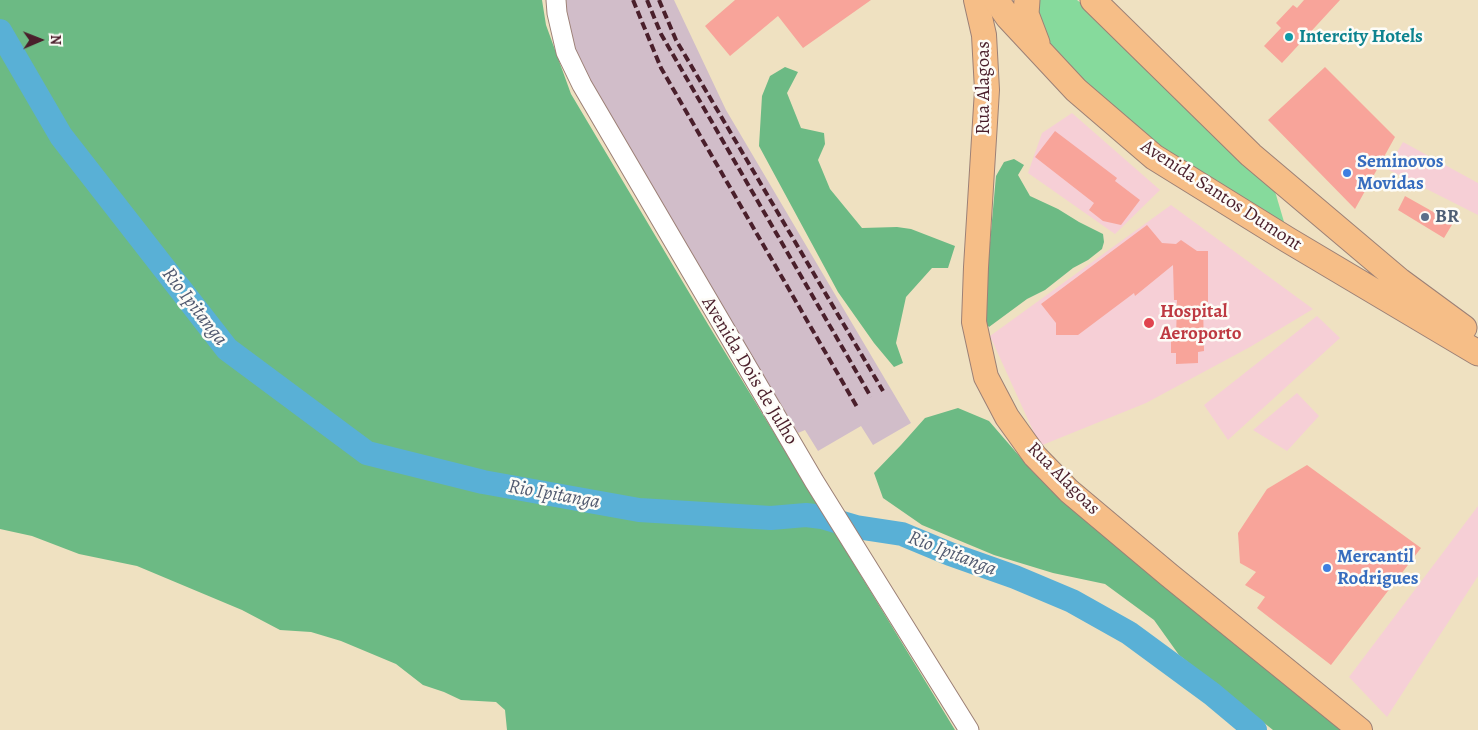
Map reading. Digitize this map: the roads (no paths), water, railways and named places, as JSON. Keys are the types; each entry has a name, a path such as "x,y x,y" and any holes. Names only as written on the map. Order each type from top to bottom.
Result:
{"highway":[{"name":"Avenida Santos Dumont","path":"996,0 1008,17 1076,90 1154,157 1288,240 1478,353"},
{"path":"1027,0 1026,14 1042,54"},
{"name":"Avenida Santos Dumont","path":"1093,0 1251,155 1400,281 1478,338"}],"main road":[{"name":"Rua Alagoas","path":"976,0 984,35 988,90 974,322 986,377 1007,417 1035,456 1069,491 1360,730"}],"street":[{"name":"Avenida Dois de Julho","path":"556,0 566,52 582,85 814,481 969,730"}],"waterway":[{"name":"Rio Ipitanga","path":"0,31 61,136 227,349 367,453 483,482 639,510 771,518 806,515 822,517 856,527 902,534 1072,601 1129,633 1212,694 1255,730"}],"railway":[{"path":"633,0 661,68 857,407"},
{"path":"647,0 661,34 871,397"},
{"path":"659,0 676,40 883,391"}],"place":[{"name":"Intercity Hotels","path":"1289,37"},
{"name":"Seminovos Movidas","path":"1347,173"},
{"name":"BR","path":"1425,217"},
{"name":"Hospital Aeroporto","path":"1149,323"},
{"name":"Mercantil Rodrigues","path":"1327,568"}]}
